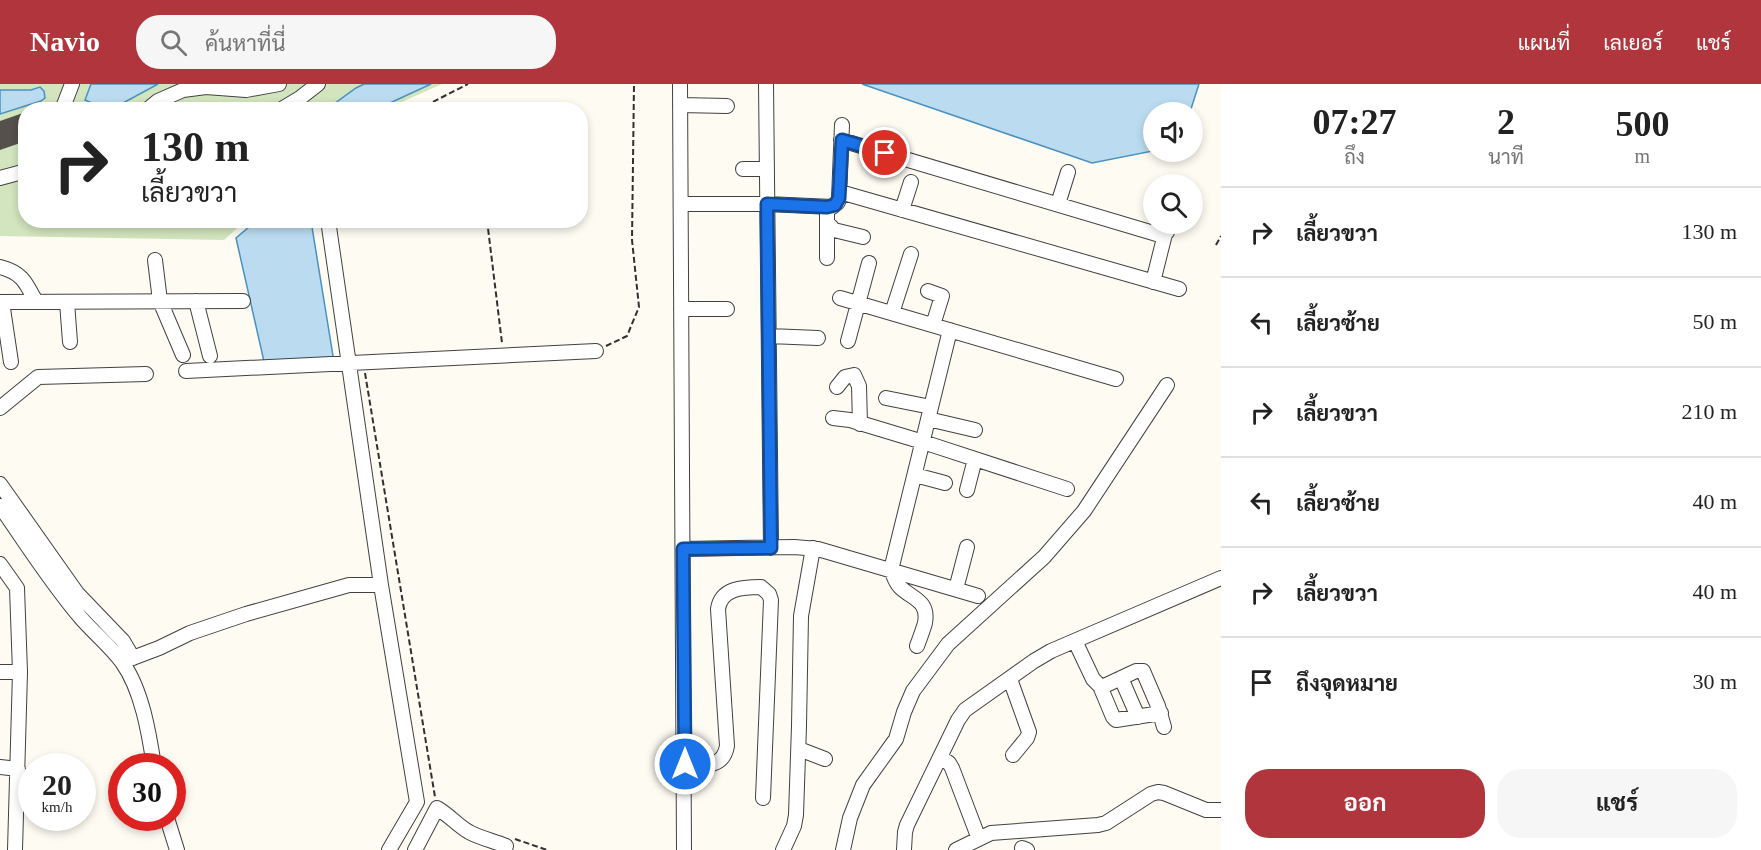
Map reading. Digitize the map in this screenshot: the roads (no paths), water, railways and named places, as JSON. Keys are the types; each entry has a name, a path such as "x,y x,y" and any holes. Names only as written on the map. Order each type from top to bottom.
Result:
{"street":[{"path":"65,102 72,84"},
{"path":"157,102 183,90 206,87 246,90 279,84"},
{"path":"293,102 318,84"},
{"path":"680,84 684,850"},
{"path":"766,84 771,548"},
{"path":"680,105 727,106"},
{"path":"681,204 832,207 838,202 840,192 842,125"},
{"path":"842,140 1143,230"},
{"path":"743,170 767,168"},
{"path":"1058,204 1068,172"},
{"path":"0,178 18,173"},
{"path":"902,210 910,182"},
{"path":"840,192 1179,290"},
{"path":"827,207 826,258 827,222 834,230 863,237"},
{"path":"329,228 381,585 417,802 389,850"},
{"path":"1154,282 1166,234"},
{"path":"892,313 911,254"},
{"path":"155,260 160,301 183,355"},
{"path":"848,341 869,263"},
{"path":"0,267 11,270 24,279 36,302"},
{"path":"928,291 942,296 933,325"},
{"path":"840,298 1116,380"},
{"path":"196,301 210,356"},
{"path":"10,362 1,302 243,301"},
{"path":"67,302 70,342"},
{"path":"681,309 727,309"},
{"path":"917,645 926,613 921,602 896,582 891,570 950,330"},
{"path":"769,336 818,338"},
{"path":"186,371 596,351"},
{"path":"0,408 38,377 146,374"},
{"path":"837,387 845,377 854,375 859,386 860,424"},
{"path":"843,850 850,818 863,785 896,739 913,691 948,644 1044,557 1084,511 1167,385"},
{"path":"886,398 975,430"},
{"path":"833,418 850,420 923,442 1066,489"},
{"path":"967,490 975,459"},
{"path":"915,475 945,483"},
{"path":"0,484 77,592 123,642 131,679 148,731 152,753"},
{"path":"0,506 81,617 127,660"},
{"path":"956,589 967,547"},
{"path":"683,549 813,548 978,596"},
{"path":"783,850 794,826 796,815 801,616 813,548"},
{"path":"0,564 17,588 20,672 18,753"},
{"path":"904,850 905,832 908,825 958,720 965,710 1042,656 1221,578"},
{"path":"0,581 17,588"},
{"path":"127,660 190,633 297,599 349,585 381,585"},
{"path":"685,764 706,765 721,760 726,754 719,603 725,594 731,591 761,587 769,594 771,600 763,798"},
{"path":"1075,641 1093,679 1100,686 1114,719 1138,717 1162,720 1143,671 1136,671 1100,686"},
{"path":"0,672 20,672"},
{"path":"1121,678 1138,717"},
{"path":"1010,679 1029,732 1013,755"},
{"path":"799,749 825,759"},
{"path":"940,757 952,768 979,839"},
{"path":"0,767 18,769 15,850"},
{"path":"956,850 998,832 1106,823 1151,794 1158,792 1164,792 1206,810 1221,810"},
{"path":"415,850 437,808 472,833 501,844"},
{"path":"172,831 177,850"}],"water":[{"path":"91,84 158,84 125,102 85,100"},
{"path":"364,84 431,84 392,102 337,102"},
{"path":"862,84 1199,84 1193,102 1143,102 1143,153 1092,163"},
{"path":"40,87 44,91 45,98 38,102 18,102 18,108 0,114 0,90 31,90"},
{"path":"248,228 312,228 334,362 265,366 236,238"}]}
